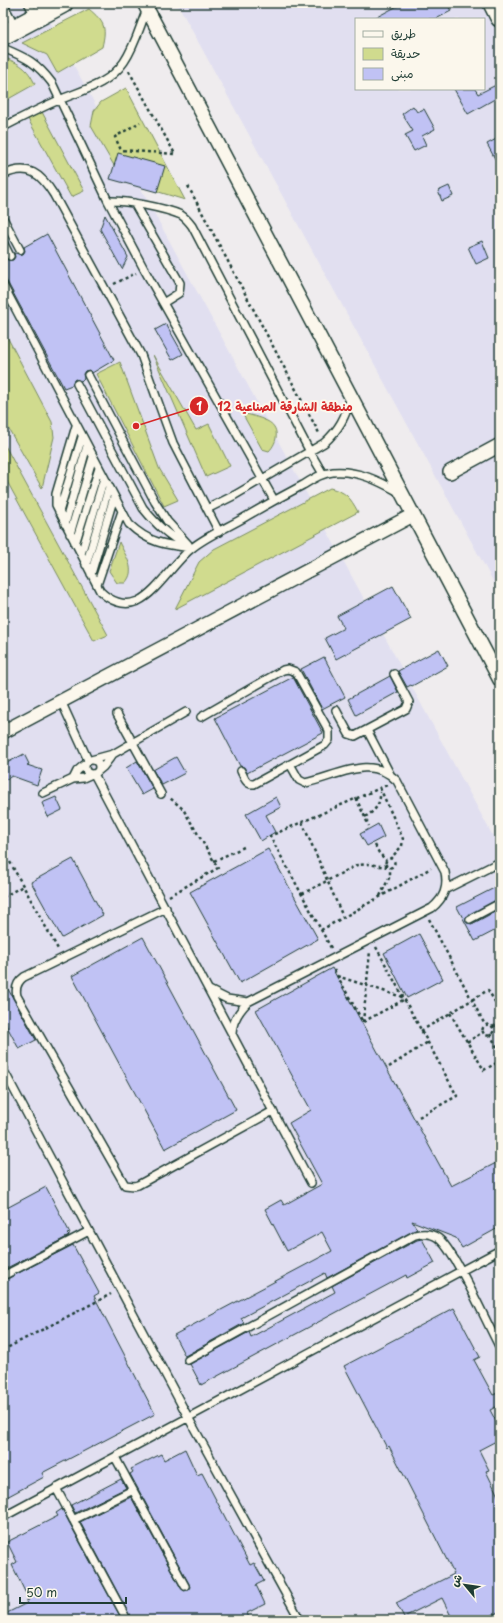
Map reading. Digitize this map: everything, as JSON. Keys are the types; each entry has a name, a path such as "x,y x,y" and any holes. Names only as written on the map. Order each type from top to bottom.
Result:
{"main road":[{"path":"10,32 32,10 63,3"},
{"path":"492,3 500,17"}],"street":[{"path":"146,6 500,680"},
{"path":"450,472 500,445"},
{"path":"3,732 413,515"}],"lane":[{"path":"3,4 10,32"},
{"path":"3,127 58,100 102,83 114,73 124,62 131,48 146,6"},
{"path":"3,48 27,58 41,69 52,83 58,100 108,201 144,269 274,500"},
{"path":"3,175 14,170 23,170 35,174 45,182 54,195 141,355 173,443 219,532"},
{"path":"108,201 126,201 175,213 188,220 323,474"},
{"path":"134,203 180,282 179,293 163,304"},
{"path":"3,218 20,250"},
{"path":"3,242 10,256"},
{"path":"3,285 129,524 144,537 164,544 192,548"},
{"path":"88,375 155,502 167,521 192,548"},
{"path":"77,384 143,508 156,524 173,538 192,548"},
{"path":"207,509 310,452 332,437 343,421 351,397"},
{"path":"76,426 56,494 56,505 100,591 108,598 117,602 128,604 138,601 157,585 192,548 274,500 323,474 334,472 358,474 401,492"},
{"path":"59,512 82,437"},
{"path":"65,524 87,446"},
{"path":"70,534 93,457"},
{"path":"75,544 99,468"},
{"path":"81,554 104,478"},
{"path":"86,565 109,487"},
{"path":"91,574 114,497"},
{"path":"97,585 122,511"},
{"path":"201,717 283,670 288,669 294,671 330,737 325,745 254,784 248,783 241,771"},
{"path":"336,710 349,734 355,736 406,709 409,705 408,700 394,674"},
{"path":"61,702 88,762 86,771 94,773 311,1183"},
{"path":"73,779 77,771 88,762 113,754 186,712"},
{"path":"117,714 161,794"},
{"path":"232,1034 236,1016 248,1002 425,912 438,903 443,896 446,889 445,872 397,781 390,774 367,730"},
{"path":"43,793 73,779 83,778 94,773 103,767 113,754"},
{"path":"88,762 98,762 99,769 94,773"},
{"path":"290,764 299,780 305,783 364,767 376,768 390,774"},
{"path":"446,889 498,863 500,871"},
{"path":"470,919 500,902"},
{"path":"166,908 20,980 16,987 17,996 125,1185 138,1185 273,1111"},
{"path":"209,990 227,999 248,1002"},
{"path":"3,1069 188,1417 300,1620"},
{"path":"3,1276 89,1231"},
{"path":"188,1360 415,1235 426,1234 438,1238 447,1248 461,1271 500,1348"},
{"path":"3,1517 500,1250"},
{"path":"115,1457 185,1586"},
{"path":"56,1488 125,1616"},
{"path":"73,1520 133,1490"}],"path":[{"path":"124,62 174,154 121,150 115,137 140,122"},
{"path":"188,186 324,443"},
{"path":"105,289 144,269"},
{"path":"336,957 270,836 397,781"},
{"path":"365,817 378,805 380,799 380,788"},
{"path":"380,788 403,839 402,846 391,858 386,860"},
{"path":"161,794 173,799 183,809 218,868 161,900"},
{"path":"356,798 369,826"},
{"path":"302,822 343,918"},
{"path":"375,845 379,853 386,860 386,865 389,867 390,876 380,897"},
{"path":"214,861 246,846"},
{"path":"302,894 362,864 389,867 393,866 394,861 391,858"},
{"path":"10,862 63,958"},
{"path":"321,930 440,863"},
{"path":"3,897 23,886"},
{"path":"425,912 485,1025 483,1027 483,1032"},
{"path":"363,1022 371,939"},
{"path":"371,939 405,998 457,1096 418,1118"},
{"path":"328,961 363,1022"},
{"path":"337,976 367,987 405,998"},
{"path":"421,1030 488,990 500,1010"},
{"path":"363,1022 405,998"},
{"path":"450,1013 484,1070 500,1061"},
{"path":"492,1027 500,1022"},
{"path":"485,1025 491,1025 492,1027"},
{"path":"490,1034 492,1033 492,1027"},
{"path":"467,1042 483,1032"},
{"path":"483,1032 485,1034 490,1034"},
{"path":"490,1034 500,1053"},
{"path":"388,1066 428,1042"},
{"path":"3,1350 120,1290"}],"shaded area":[{"path":"3,3 40,3 500,849 500,1620 3,1620"},
{"path":"177,3 500,3 500,594"}],"green space":[{"path":"89,9 98,17 103,25 104,34 102,47 57,73 47,55 22,43"},
{"path":"3,57 26,70 35,84 3,102"},
{"path":"126,88 185,200 123,181 91,126 94,111 101,102"},
{"path":"42,112 84,191 71,197 28,119"},
{"path":"3,329 52,422 54,437 42,488 3,419"},
{"path":"153,355 196,430 209,424 230,466 206,477"},
{"path":"120,362 159,468 178,500 164,506 96,374"},
{"path":"242,413 264,420 274,427 276,431 276,439 269,451 262,449"},
{"path":"3,442 108,635 94,641 3,474"},
{"path":"330,488 344,493 358,512 175,609 199,562 214,549"},
{"path":"119,542 130,568 130,573 125,583 117,583 109,571"}],"building":[{"path":"403,3 447,3 451,11 438,18 375,18"},
{"path":"500,83 500,96 468,114 455,90 476,90 478,94"},
{"path":"413,106 417,112 424,109 435,129 422,136 426,145 414,151 405,135 413,131 402,114"},
{"path":"500,137 500,168 487,144"},
{"path":"118,153 165,166 157,192 110,179"},
{"path":"449,186 453,196 442,201 438,191"},
{"path":"105,215 128,257 122,269 100,229"},
{"path":"47,234 114,360 92,373 89,370 85,371 83,374 84,378 81,381 75,379 72,385 64,388 3,274 3,259 13,260 15,257 14,253 23,254 25,251 24,247"},
{"path":"482,241 489,258 476,264 468,247"},
{"path":"166,324 183,354 172,360 155,330"},
{"path":"393,586 411,619 336,659 325,638 344,628 337,616"},
{"path":"439,649 448,666 412,686 407,687 398,671"},
{"path":"324,657 345,697 322,709 301,669"},
{"path":"390,676 398,692 356,715 348,699"},
{"path":"293,677 323,733 247,773 244,767 240,766 215,718"},
{"path":"24,754 29,764 27,765 42,770 37,785 12,776 3,781 3,765"},
{"path":"176,757 185,773 162,785 153,770"},
{"path":"137,761 153,789 142,795 126,768"},
{"path":"56,797 62,810 48,817 42,803"},
{"path":"276,797 281,807 266,815 275,832 261,841 246,814"},
{"path":"378,824 384,837 367,846 360,834"},
{"path":"268,849 318,939 240,983 190,892"},
{"path":"73,859 103,915 62,938 31,882"},
{"path":"500,885 500,898 466,917 467,923 472,924 500,909 500,928 475,941 457,907"},
{"path":"419,934 443,979 407,998 384,953"},
{"path":"143,937 236,1110 165,1149 72,976"},
{"path":"332,968 451,1186 500,1161 500,1227 462,1248 456,1238 412,1221 417,1229 327,1278 325,1273 241,1318 244,1323 185,1356 174,1335 332,1251 322,1232 287,1251 265,1209 281,1200 284,1205 322,1184 289,1123 311,1110 256,1010"},
{"path":"3,980 36,1040 19,1049 3,1019"},
{"path":"46,1187 70,1233 67,1234 69,1236 3,1270 3,1210"},
{"path":"422,1239 435,1263 407,1278 406,1275 201,1385 190,1364 249,1332 251,1337 335,1292 332,1286 417,1240"},
{"path":"73,1245 99,1293 94,1296 155,1414 42,1473 44,1477 3,1499 3,1281"},
{"path":"454,1308 480,1357 474,1360 493,1395 500,1392 500,1405 490,1410 500,1429 500,1439 479,1450 489,1470 486,1471 500,1500 500,1611 483,1620 453,1620 442,1598 404,1617 396,1603 454,1574 389,1446 387,1448 344,1366"},
{"path":"185,1449 197,1475 202,1473 250,1565 254,1563 264,1581 256,1585 265,1604 247,1613 250,1620 128,1620 130,1617 129,1614 80,1522 131,1497 181,1588 184,1591 188,1590 190,1587 189,1584 130,1474 133,1472 131,1469 161,1454 164,1460"},
{"path":"121,1479 126,1488 75,1513 71,1505"},
{"path":"62,1509 122,1620 3,1620 3,1615 27,1603 26,1601 29,1600 12,1565 17,1562 7,1542 58,1516 56,1513"}],"place":[{"name":"منطقة الشارقة الصناعية 12","path":"136,426"}]}
